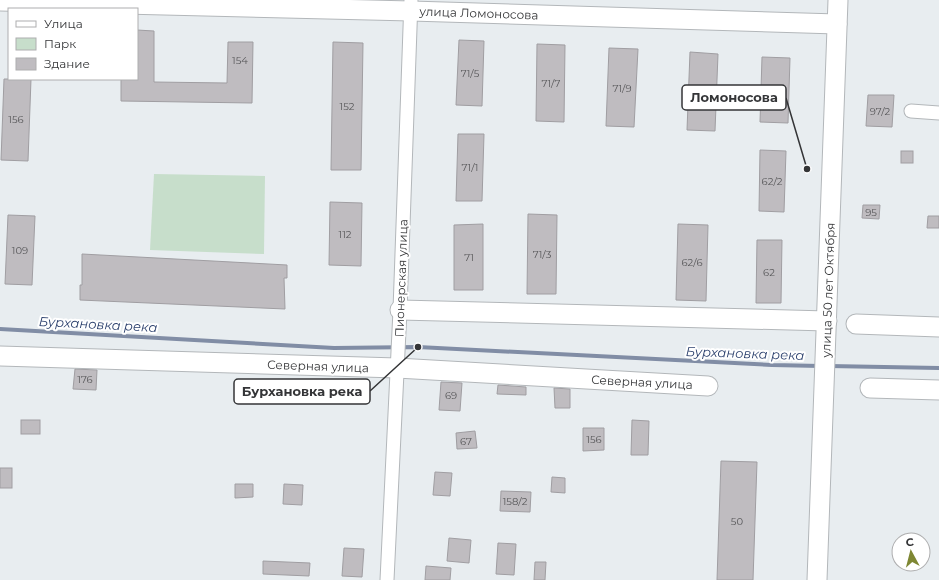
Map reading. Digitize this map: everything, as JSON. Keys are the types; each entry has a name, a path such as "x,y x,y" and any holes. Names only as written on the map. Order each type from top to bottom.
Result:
{"street":[{"name":"улица 50 лет Октября","path":"818,580 838,0"},
{"name":"улица Ломоносова","path":"0,1 411,5 837,24"},
{"name":"Пионерская улица","path":"387,580 400,310 411,5"},
{"path":"911,111 939,113"},
{"path":"400,310 827,321"},
{"path":"856,324 939,327"},
{"name":"Северная улица","path":"0,356 397,368 708,386"},
{"path":"870,388 939,390"}],"green space":[{"path":"154,174 265,176 264,254 150,250"}],"building":[{"path":"138,30 154,31 154,82 227,83 228,42 253,42 252,103 121,101 121,80 138,80"},
{"path":"459,40 484,41 482,106 456,105"},
{"path":"333,42 363,43 361,170 331,170"},
{"path":"537,44 565,45 564,122 536,121"},
{"path":"609,48 638,49 634,127 606,126"},
{"path":"690,52 718,54 715,131 687,130"},
{"path":"762,57 790,58 788,123 760,122"},
{"path":"4,79 31,80 28,161 1,160"},
{"path":"868,95 894,95 892,127 866,126"},
{"path":"458,134 484,134 482,201 456,201"},
{"path":"760,150 786,151 784,212 759,211"},
{"path":"901,151 913,151 913,163 901,163"},
{"path":"330,202 362,203 361,266 329,265"},
{"path":"863,205 880,205 879,219 862,218"},
{"path":"528,214 557,215 556,294 527,294"},
{"path":"8,215 35,216 32,285 5,284"},
{"path":"928,216 939,216 939,228 927,228"},
{"path":"483,224 483,290 454,290 454,225"},
{"path":"678,224 708,225 706,301 676,300"},
{"path":"757,240 782,240 781,303 756,303"},
{"path":"82,254 287,265 287,278 284,278 285,309 80,300 80,285 82,285"},
{"path":"75,369 97,370 96,390 73,389"},
{"path":"441,382 462,383 460,411 439,410"},
{"path":"498,385 526,387 526,395 497,394"},
{"path":"554,388 570,389 570,408 555,408"},
{"path":"21,420 40,420 40,434 21,434"},
{"path":"632,420 649,421 648,455 631,455"},
{"path":"583,428 604,428 604,450 583,451"},
{"path":"475,431 477,448 457,449 456,433"},
{"path":"721,461 757,462 753,580 717,580"},
{"path":"0,468 12,468 12,488 0,488"},
{"path":"435,472 452,473 450,496 433,495"},
{"path":"552,477 565,478 565,493 551,492"},
{"path":"235,484 253,484 253,497 235,498"},
{"path":"284,484 303,485 302,505 283,504"},
{"path":"501,491 531,492 530,512 500,511"},
{"path":"449,538 471,540 469,563 447,561"},
{"path":"498,543 516,544 514,575 496,574"},
{"path":"344,548 364,549 362,577 342,576"},
{"path":"263,561 310,563 309,576 263,574"},
{"path":"535,562 546,562 545,580 534,580"},
{"path":"426,566 451,568 450,580 425,580"}],"waterway":[{"name":"Бурхановка река","path":"0,329 334,348 418,347 772,365 821,366"},
{"name":"Бурхановка река","path":"829,366 939,368"}],"place":[{"name":"Ломоносова","path":"807,169"},
{"name":"Бурхановка река","path":"418,347"}]}
